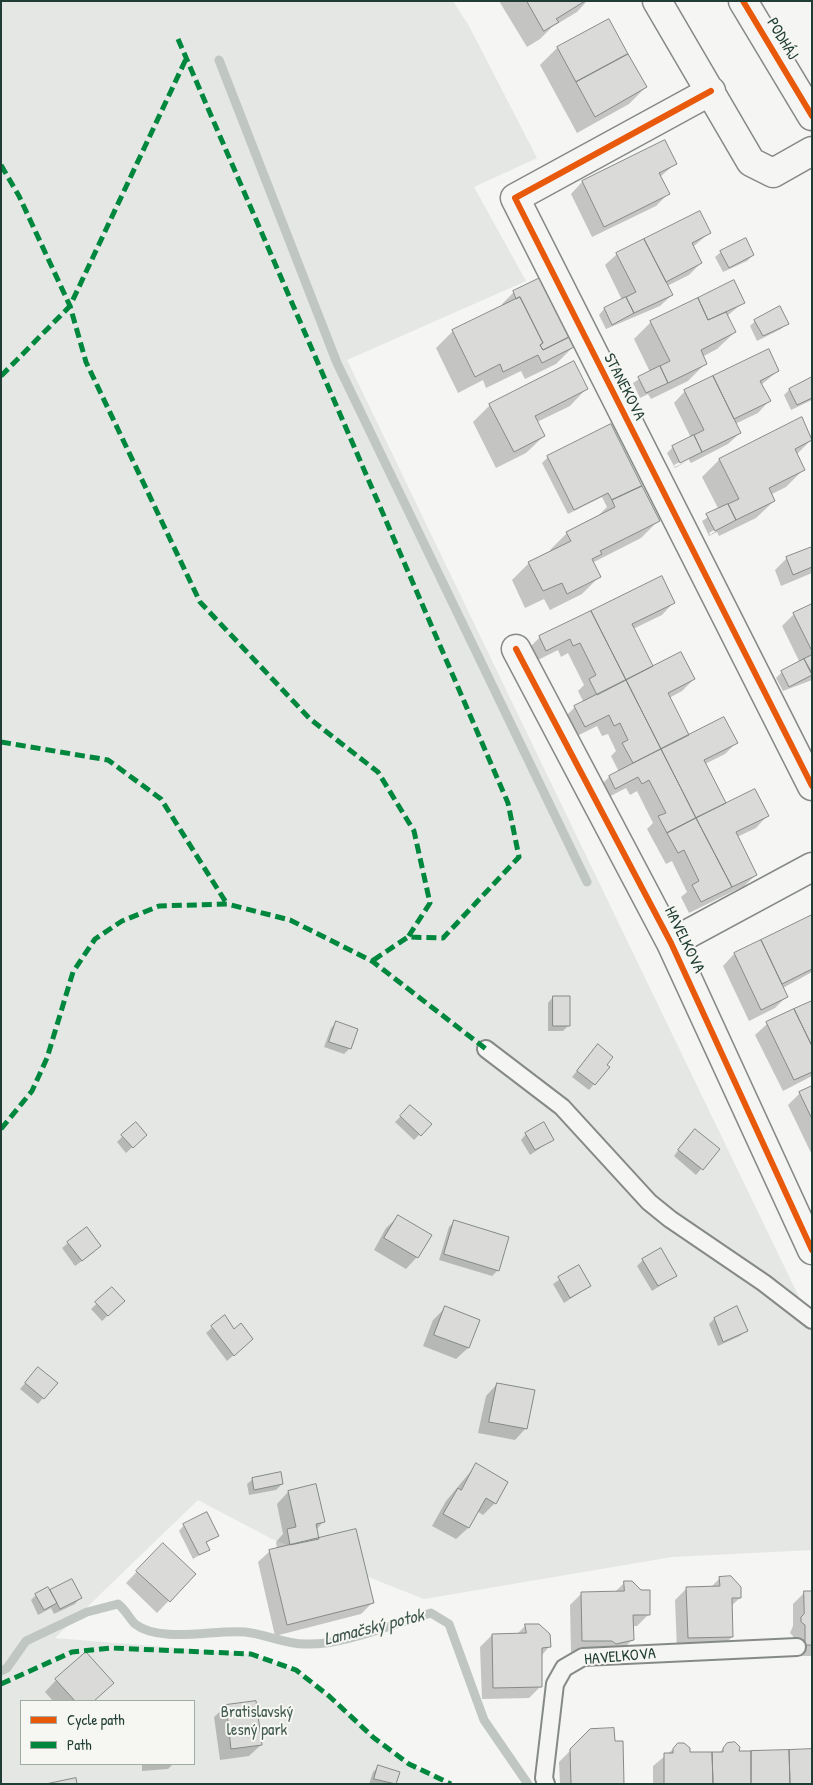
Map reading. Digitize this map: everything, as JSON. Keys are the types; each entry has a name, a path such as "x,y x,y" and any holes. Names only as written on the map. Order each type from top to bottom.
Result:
{"street":[{"path":"658,1 751,162 773,173 812,151"},
{"name":"PODHÁJ","path":"743,1 812,116"},
{"name":"STANEKOVA","path":"711,91 515,198 812,786"},
{"name":"HAVELKOVA","path":"516,649 671,942 812,1250"},
{"path":"671,942 812,866"}],"lane":[{"path":"486,1049 568,1113 649,1202 764,1283 812,1320"},
{"name":"HAVELKOVA","path":"546,1784 544,1778 555,1684 564,1668 583,1657 797,1647"}],"green space":[{"name":"Bratislavský lesný park","path":"1,1 453,1 469,26 537,158 474,187 526,281 347,360 812,1324 812,1550 672,1557 424,1599 272,1539 198,1500 55,1638 251,1654 296,1670 329,1696 374,1738 409,1764 451,1784 1,1784"}],"building":[{"path":"527,1 585,1 556,19 559,22 544,31"},
{"path":"609,19 628,54 576,82 557,47"},
{"path":"628,54 647,87 595,117 576,82"},
{"path":"665,140 677,164 659,173 670,194 604,227 582,181"},
{"path":"700,211 711,233 692,243 702,263 666,282 644,239"},
{"path":"746,238 754,255 729,268 720,251"},
{"path":"644,239 673,295 634,313 626,297 636,292 616,253"},
{"path":"540,278 569,337 543,350 540,345 543,343 520,297 516,299 513,291"},
{"path":"734,280 745,303 708,320 698,298"},
{"path":"520,297 543,343 540,345 543,350 569,337 574,347 542,363 538,355 503,372 500,364 475,377 452,330"},
{"path":"626,297 634,313 612,325 604,308"},
{"path":"698,298 708,320 726,312 736,332 701,350 707,364 668,383 660,366 670,361 650,321"},
{"path":"780,306 789,324 763,336 754,320"},
{"path":"769,349 779,371 760,381 771,401 734,419 713,376"},
{"path":"574,361 588,389 535,416 545,436 514,452 489,404"},
{"path":"660,366 668,383 646,393 638,377"},
{"path":"713,376 741,433 702,452 694,435 704,430 684,390"},
{"path":"812,377 812,398 797,405 789,389"},
{"path":"802,417 812,440 795,449 805,470 769,488 775,501 736,520 728,504 739,499 719,459"},
{"path":"611,424 642,486 612,500 608,493 574,510 547,456"},
{"path":"694,435 702,452 680,463 672,446"},
{"path":"642,486 660,521 600,551 602,554 592,559 601,577 567,594 562,583 543,591 528,562 571,541 566,532 615,507 612,500"},
{"path":"728,504 736,520 715,531 706,514"},
{"path":"812,547 812,567 793,575 786,557"},
{"path":"662,576 675,603 632,624 653,666 626,680 591,611"},
{"path":"812,604 812,651 793,613"},
{"path":"591,611 626,680 597,695 589,679 596,675 580,643 573,646 570,639 546,651 539,636"},
{"path":"681,652 695,679 668,693 689,735 661,749 626,680"},
{"path":"812,655 812,673 804,659"},
{"path":"804,659 812,675 789,687 781,671"},
{"path":"626,680 661,749 633,763 622,743 628,740 620,723 614,726 609,715 585,727 574,706"},
{"path":"724,717 738,743 704,760 726,803 696,818 661,749"},
{"path":"661,749 696,818 667,833 658,816 666,813 649,780 642,784 638,777 615,789 609,776"},
{"path":"755,789 769,816 736,832 757,875 732,887 696,818"},
{"path":"696,818 732,887 701,902 692,885 699,881 684,850 678,853 667,833"},
{"path":"812,915 812,969 782,984 761,940"},
{"path":"761,940 788,997 761,1010 734,953"},
{"path":"553,996 570,996 570,1026 553,1026"},
{"path":"812,1001 812,1046 794,1009"},
{"path":"794,1009 812,1046 812,1072 794,1080 766,1022"},
{"path":"336,1021 358,1029 351,1049 329,1042"},
{"path":"598,1044 613,1057 607,1065 610,1067 595,1085 577,1071"},
{"path":"812,1086 812,1119 799,1092"},
{"path":"410,1105 432,1124 421,1136 400,1116"},
{"path":"136,1122 147,1135 133,1148 121,1135"},
{"path":"544,1122 554,1140 535,1150 525,1133"},
{"path":"695,1129 720,1149 703,1170 678,1150"},
{"path":"398,1215 432,1235 418,1258 384,1238"},
{"path":"454,1220 509,1237 499,1271 444,1254"},
{"path":"87,1227 101,1246 82,1261 67,1242"},
{"path":"661,1248 677,1276 658,1286 642,1259"},
{"path":"579,1265 591,1286 570,1298 558,1277"},
{"path":"112,1287 125,1301 108,1316 95,1302"},
{"path":"445,1306 480,1320 469,1348 434,1335"},
{"path":"737,1306 748,1331 723,1342 714,1318"},
{"path":"225,1315 234,1329 241,1323 253,1339 234,1356 211,1326"},
{"path":"38,1367 58,1383 44,1399 25,1383"},
{"path":"497,1383 535,1390 527,1429 489,1422"},
{"path":"476,1463 508,1482 496,1504 486,1498 469,1528 443,1514 458,1488 461,1490"},
{"path":"281,1472 283,1484 254,1490 252,1478"},
{"path":"316,1484 325,1522 316,1524 319,1539 290,1545 287,1529 296,1527 288,1491"},
{"path":"207,1512 219,1536 206,1542 210,1550 199,1555 183,1524"},
{"path":"356,1529 374,1603 287,1625 269,1550"},
{"path":"163,1543 196,1574 170,1602 136,1571"},
{"path":"731,1576 741,1587 741,1598 732,1598 733,1637 688,1638 686,1587 720,1586 719,1577"},
{"path":"72,1579 82,1598 60,1609 50,1590"},
{"path":"624,1581 632,1581 641,1590 650,1590 650,1615 633,1615 634,1640 616,1644 612,1641 582,1641 581,1592 624,1591"},
{"path":"48,1587 57,1603 44,1610 35,1594"},
{"path":"804,1591 812,1591 812,1645 805,1645 805,1625 801,1622 801,1617 804,1614"},
{"path":"525,1624 539,1624 550,1634 551,1647 542,1648 542,1687 493,1688 492,1634 526,1633"},
{"path":"86,1652 114,1683 95,1700 74,1700 55,1679"},
{"path":"256,1701 262,1745 231,1749 226,1705"},
{"path":"614,1728 615,1741 623,1741 624,1784 571,1784 570,1749 590,1729"},
{"path":"735,1742 740,1747 739,1751 751,1751 751,1784 713,1784 712,1752 723,1752 723,1748 727,1743"},
{"path":"678,1743 684,1743 690,1748 690,1752 712,1752 713,1784 664,1784 664,1753 673,1753 673,1749"},
{"path":"812,1749 812,1784 790,1784 789,1750"},
{"path":"789,1750 790,1784 751,1784 751,1751"},
{"path":"378,1765 400,1772 396,1784 374,1779"},
{"path":"76,1778 77,1784 46,1784"}],"waterway":[{"path":"219,60 337,363 587,882"},
{"name":"Lamačský potok","path":"1,1671 7,1668 26,1641 87,1612 118,1604 135,1624 146,1630 159,1633 173,1635 245,1632 305,1644 319,1644 351,1638 431,1613 449,1624 484,1720 528,1784"}],"marked path":[{"path":"178,39 508,803 519,857 443,938 408,937 372,961"},
{"path":"1,376 70,306 186,59"},
{"path":"1,165 19,196 70,306 86,362 200,602 310,719 378,772 414,831 430,903 408,937"},
{"path":"1,742 108,760 161,799 227,904"},
{"path":"1,1129 32,1091 47,1058 73,972 95,939 122,921 159,906 227,904 290,920 372,961 486,1049"},
{"path":"1,1684 72,1652 111,1648 251,1654 296,1670 329,1696 374,1738 409,1764 451,1784"}],"cycle path":[{"path":"743,1 812,116"},
{"path":"711,91 515,198 812,786"},
{"path":"516,649 671,943 812,1250"}]}
